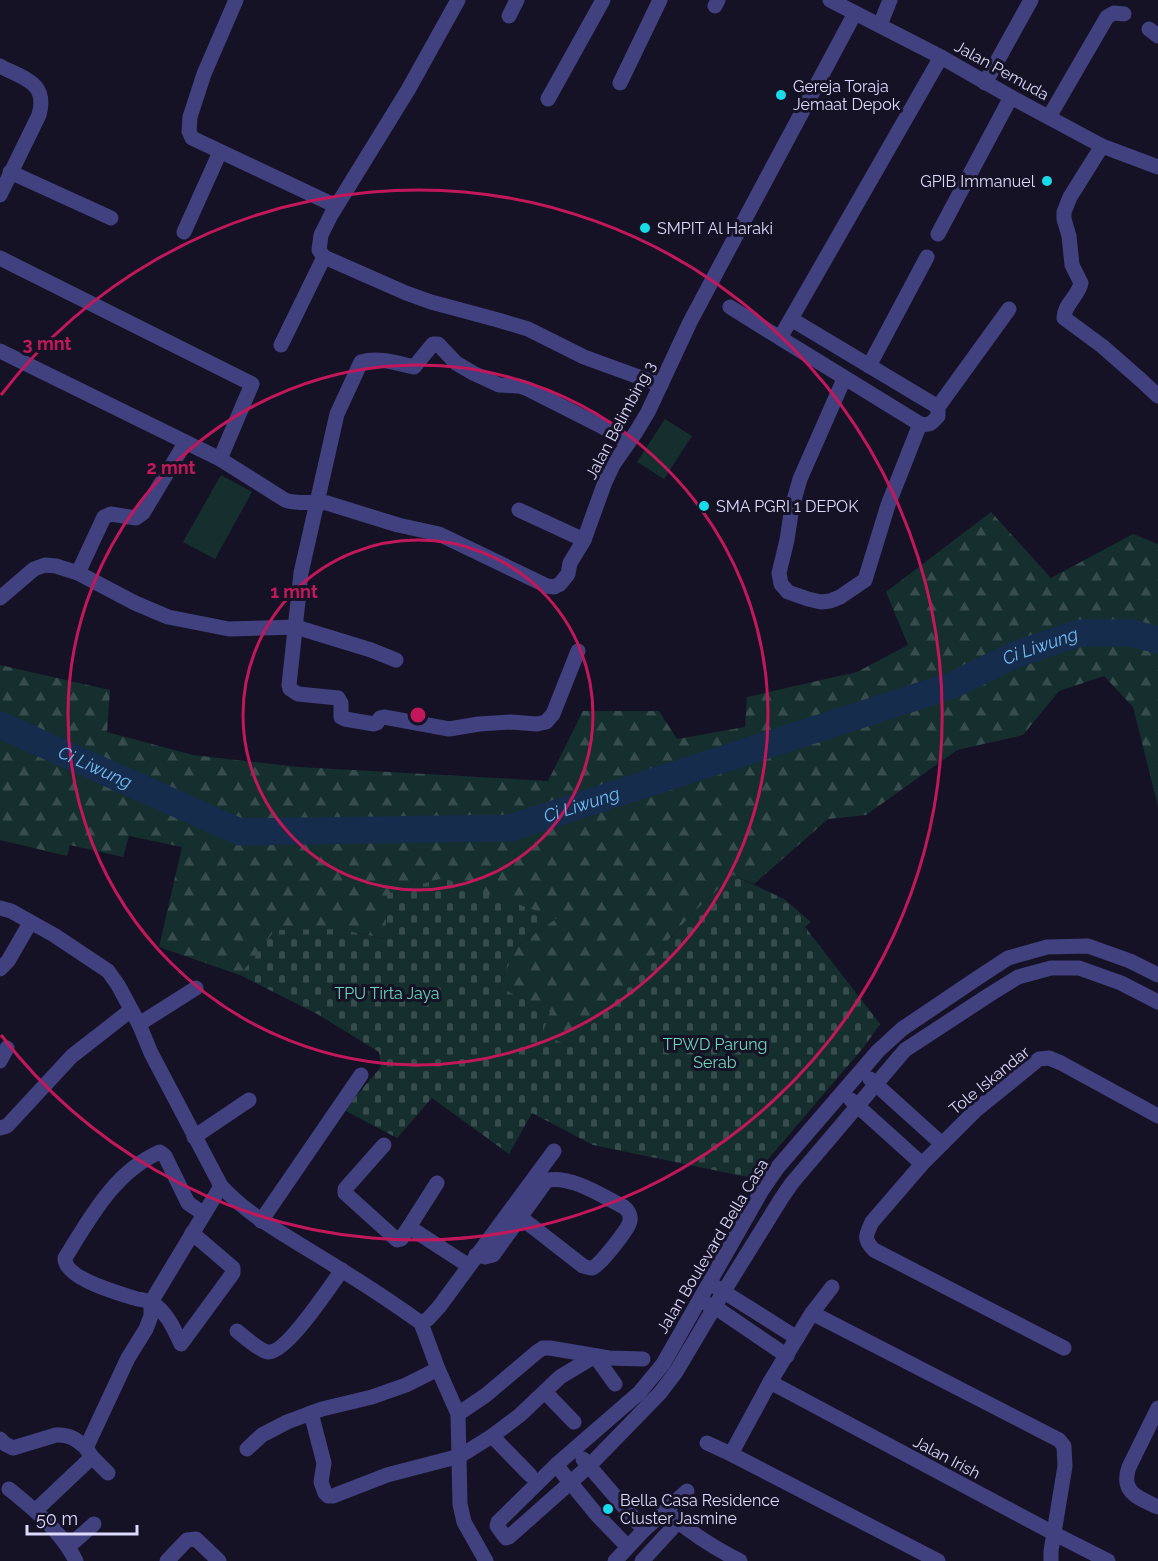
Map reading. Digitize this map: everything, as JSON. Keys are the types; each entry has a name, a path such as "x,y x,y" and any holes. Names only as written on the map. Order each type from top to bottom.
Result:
{"street":[{"path":"236,0 204,74 192,110 189,124 192,138 336,206"},
{"path":"458,0 408,90 336,206 319,241 319,250 324,257 406,293 528,329 584,357 661,386"},
{"path":"509,16 517,0"},
{"path":"548,99 603,0"},
{"path":"620,83 660,0"},
{"name":"Jalan Pemuda","path":"830,0 941,57 1102,146 1158,167"},
{"path":"880,25 890,0"},
{"path":"986,83 1031,0"},
{"name":"Jalan Belimbing 3","path":"318,502 439,534 551,587 557,586 564,580 570,563 584,540 613,465 642,422 690,322 855,13"},
{"path":"1049,117 1107,17 1114,13 1124,14"},
{"path":"780,338 941,57"},
{"path":"0,66 35,85 42,101 39,115 0,195"},
{"path":"938,234 1011,97"},
{"path":"1102,146 1070,197 1064,212 1072,266 1081,283 1078,292 1065,309 1064,318 1102,346 1158,396"},
{"path":"184,232 220,152"},
{"path":"10,172 111,218"},
{"path":"281,345 324,257"},
{"path":"869,366 927,257"},
{"path":"0,258 252,384 220,459"},
{"path":"730,308 920,424 932,424 938,416 938,407 1009,309"},
{"path":"791,319 938,407"},
{"path":"578,651 553,714 546,722 537,724 511,722 449,729 382,717 374,724 341,717 341,703 338,698 298,694 290,689 289,685 301,573 337,414 361,362 371,359 382,360 414,367 434,344 438,344 456,363 474,373 499,385 528,389 607,429 627,442"},
{"path":"0,351 220,459 285,500 293,503 318,502"},
{"path":"844,379 800,479 792,507 779,573 781,584 788,592 821,602 830,601 865,580 888,505 920,424"},
{"path":"78,573 104,517 111,514 132,519 139,516 151,501 185,443"},
{"path":"519,510 584,540"},
{"path":"0,598 34,569 45,565 56,566 78,573 135,603 168,617 229,629 296,627 396,660"},
{"path":"0,908 11,911 54,935 108,971 135,1017 194,1137 221,1186 234,1200 261,1221 342,1270 421,1323 458,1414 460,1504 464,1522 483,1560"},
{"path":"0,969 8,962 30,922"},
{"name":"Jalan Boulevard Bella Casa","path":"1158,975 1130,961 1088,946 1047,947 1008,958 902,1029 878,1051 778,1167 663,1364 639,1393 556,1464 498,1522 497,1526 506,1538 590,1466 660,1393 676,1372 787,1191 905,1050 1018,977 1051,968 1079,968 1121,983 1158,1002"},
{"path":"0,1128 7,1126 72,1056 135,1017 196,988"},
{"name":"Tole Iskandar","path":"922,1164 976,1110 1039,1059 1049,1058 1060,1063 1158,1116"},
{"path":"861,1071 942,1144"},
{"path":"261,1221 362,1075"},
{"path":"842,1092 922,1164 872,1222 866,1238 868,1244 874,1250 1064,1348"},
{"path":"194,1137 249,1100"},
{"path":"384,1144 345,1189 345,1193 397,1240 401,1239 437,1183"},
{"path":"421,1323 439,1307 554,1151"},
{"path":"192,1233 233,1268 233,1273 182,1344 168,1317 151,1302 92,1283 69,1269 65,1263 65,1258 93,1213 112,1188 140,1162 160,1152 165,1156 188,1203 204,1214"},
{"path":"409,1227 472,1261 493,1255 520,1217 544,1184 548,1180 556,1179 575,1183 624,1206 630,1212 629,1223 609,1253 598,1266 591,1268 583,1266 520,1217"},
{"path":"36,1510 89,1452 128,1358 146,1329 151,1316 151,1302 221,1186"},
{"path":"237,1331 268,1352 274,1351 298,1330 342,1270"},
{"path":"709,1283 797,1338"},
{"path":"731,1454 770,1382 812,1313 832,1287"},
{"path":"699,1300 715,1307 787,1356"},
{"path":"812,1313 1059,1440 1064,1446 1065,1466 1055,1534 1048,1558"},
{"path":"458,1414 486,1395 543,1348 559,1348 595,1356 643,1359"},
{"path":"311,1413 324,1463 321,1482 328,1496 333,1497 387,1475 460,1456 520,1415 560,1377 595,1356"},
{"path":"595,1356 615,1384"},
{"path":"247,1449 262,1435 287,1422 322,1409 379,1395 438,1369"},
{"name":"Jalan Irish","path":"770,1382 1108,1561"},
{"path":"546,1392 574,1422"},
{"path":"1158,1408 1126,1475 1126,1483 1130,1490 1158,1507"},
{"path":"0,1439 13,1448 62,1434 74,1438 108,1473"},
{"path":"492,1436 530,1475"},
{"path":"707,1443 938,1561"},
{"path":"574,1449 644,1530"},
{"path":"556,1464 597,1515 627,1546"},
{"path":"9,1489 36,1510 69,1546 76,1561"},
{"path":"615,1561 627,1546 687,1491"},
{"path":"665,1510 678,1522 734,1559"},
{"path":"642,1561 678,1522"},
{"path":"69,1546 94,1524"},
{"path":"167,1561 187,1540 195,1539 219,1561"}],"green space":[{"path":"665,419 692,436 664,479 637,462"},
{"path":"221,475 252,492 215,559 183,542"},
{"path":"991,512 1051,578 1133,534 1158,544 1158,806 1133,707 1104,676 1059,691 1023,735 957,750 866,815 828,819 754,884 733,875 693,913 571,1046 541,1035 549,1012 499,987 517,946 557,918 386,939 339,929 275,931 240,975 159,947 182,847 129,836 123,857 70,845 67,856 0,840 0,665 110,690 107,732 193,755 299,767 548,781 583,711 659,711 677,739 745,727 747,697 857,672 908,645 886,592"},
{"name":"TPWD Parung Serab","path":"733,875 784,899 811,922 805,927 880,1024 863,1048 752,1178 593,1145 532,1113 509,1154 432,1098 397,1138 344,1110 381,1067 379,1052 319,1015 240,975 275,930 339,929 385,939 387,894 443,878 557,918 517,946 499,987 550,1012 542,1035 571,1046 693,913"}],"waterway":[{"name":"Ci Liwung","path":"0,725 240,832 510,828 953,685 1014,655 1079,633 1132,633 1158,640"}],"place":[{"name":"Gereja Toraja Jemaat Depok","path":"781,95"},
{"name":"GPIB Immanuel","path":"1047,181"},
{"name":"SMPIT Al Haraki","path":"645,228"},
{"name":"SMA PGRI 1 DEPOK","path":"704,506"},
{"name":"Bella Casa Residence Cluster Jasmine","path":"608,1509"}],"park label":[{"name":"TPU Tirta Jaya","path":"387,993"}]}
